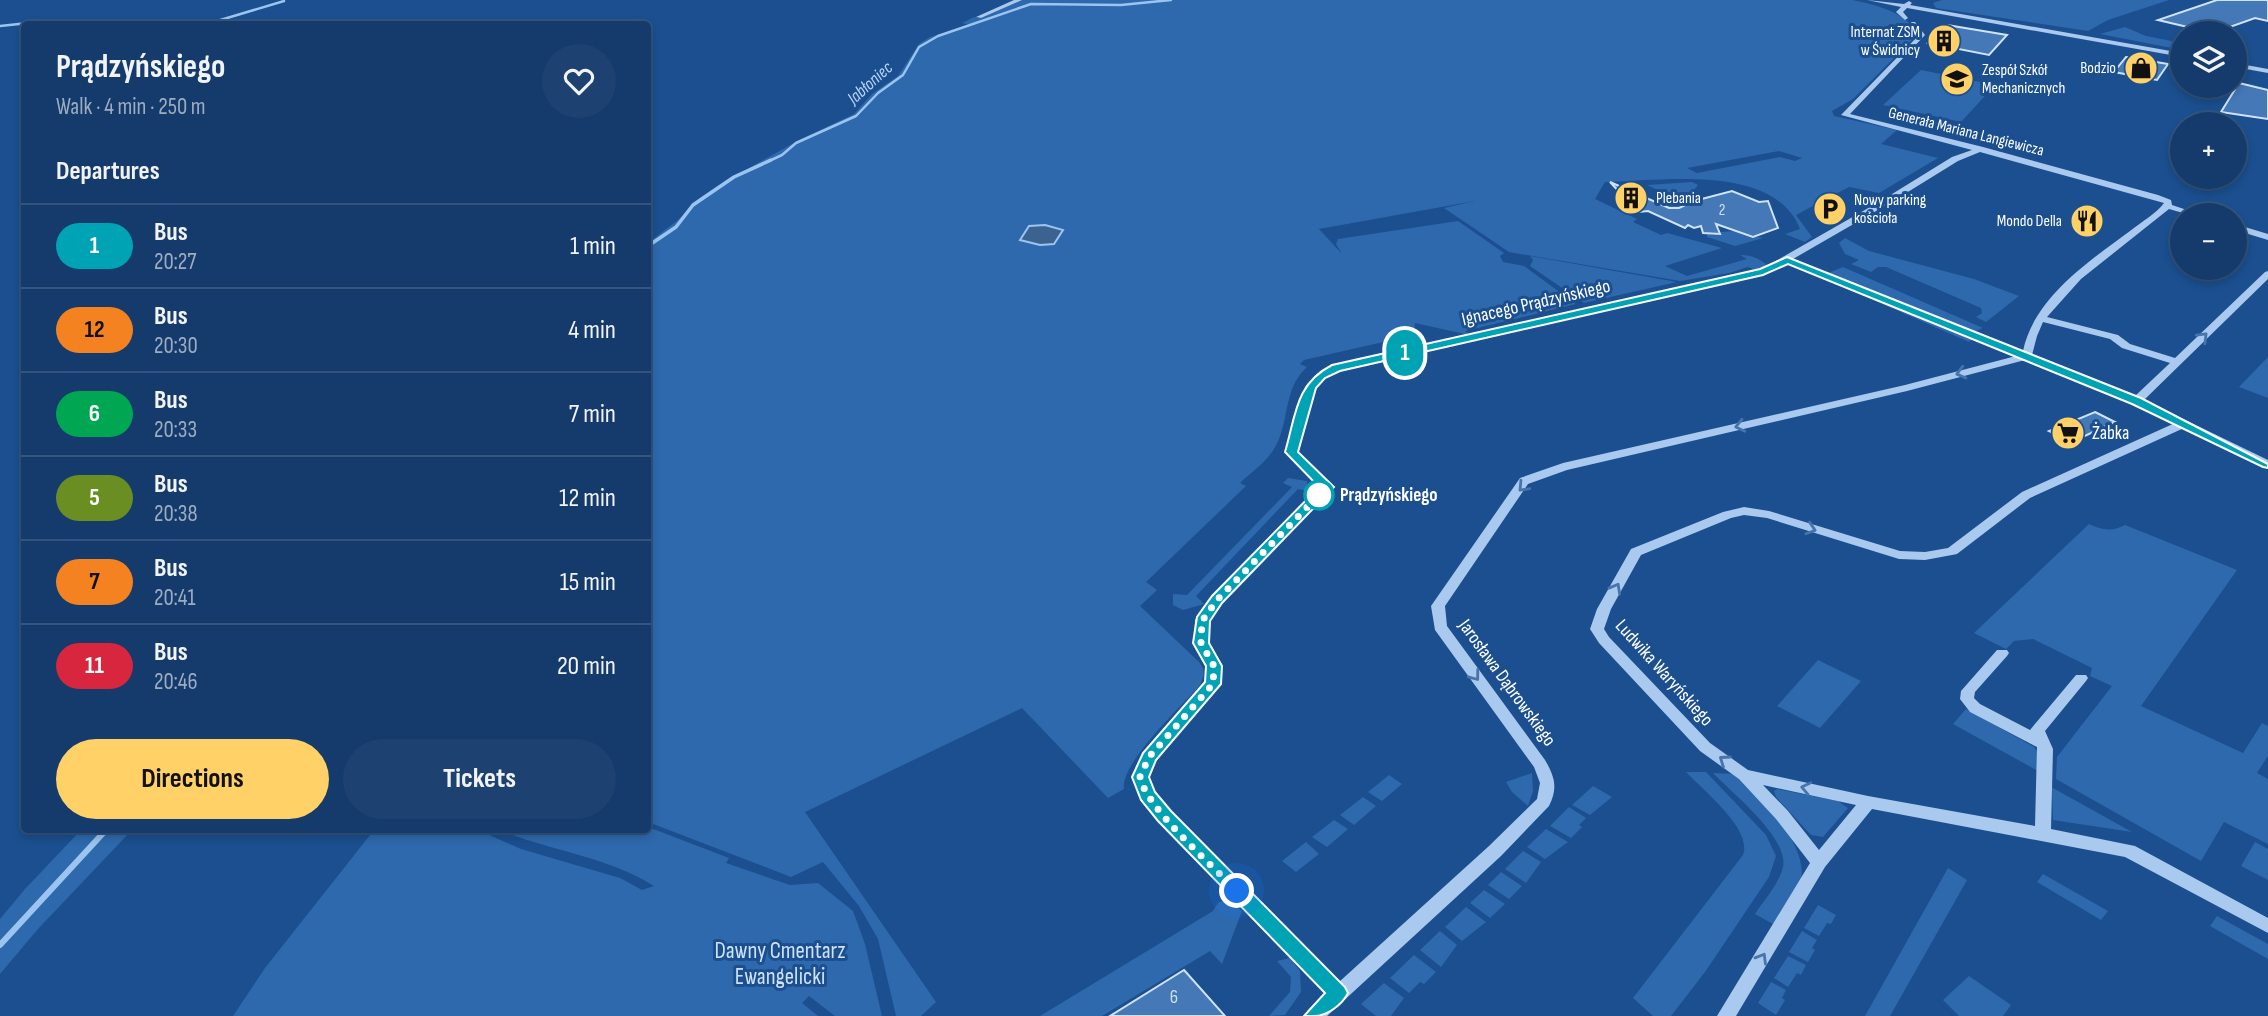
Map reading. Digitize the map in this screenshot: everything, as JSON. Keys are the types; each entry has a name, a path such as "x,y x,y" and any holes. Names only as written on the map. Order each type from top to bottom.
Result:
{"street":[{"path":"979,18 1019,0"},
{"path":"1870,0 2170,53"},
{"path":"1905,18 1899,12 1915,0"},
{"name":"Generała Mariana Langiewicza","path":"1913,23 1922,35 1845,116 1980,149 2155,197 2168,202 2168,206"},
{"path":"2247,67 2268,71"},
{"name":"Ignacego Prądzyńskiego","path":"1338,993 1165,816 1147,796 1140,777 1149,757 1213,684 1214,666 1201,643 1202,621 1217,600 1327,487 1292,452 1310,387 1321,376 1336,368 1763,272 1955,159 1980,149"},
{"path":"2027,356 2034,328 2040,318 2079,276 2168,206"},
{"path":"2247,231 2268,237"},
{"path":"1787,260 2137,401 2268,464"},
{"path":"2137,401 2268,274"},
{"path":"2040,318 2114,337 2126,346 2177,362"},
{"name":"Jarosława Dąbrowskiego","path":"1314,1016 1495,851 1544,802 1548,792 1549,782 1540,764 1440,627 1438,606 1524,481 1563,467 1907,388 2027,356"},
{"name":"Ludwika Waryńskiego","path":"1819,862 1782,815 1744,775 1705,747 1604,640 1597,629 1604,609 1636,552 1727,514 1744,512 1769,515 1899,555 1926,556 1952,551 2026,495 2185,422"},
{"path":"2002,653 1968,691 1967,699 1975,708 2042,743"},
{"path":"2043,834 2045,779 2042,743 2037,730 2081,678"},
{"path":"1744,775 1868,802 2129,851 2268,926"},
{"path":"1726,1016 1819,862 1868,802"}],"green space":[{"path":"1021,0 1852,0 1898,15 1913,26 1918,34 1853,99 1832,111 1834,116 1897,130 1881,144 1938,158 1879,193 1849,187 1796,215 1812,237 1805,242 1785,234 1800,229 1786,208 1767,194 1742,185 1685,179 1605,182 1595,199 1637,219 1633,222 1661,235 1667,233 1722,248 1665,266 1687,276 1747,259 1740,255 1755,257 1767,265 1755,270 1748,267 1680,281 1509,252 1444,208 1475,201 1319,229 1342,254 1336,244 1338,239 1458,221 1504,253 1500,256 1503,262 1524,266 1576,304 1465,331 1469,335 1415,323 1414,335 1304,360 1300,364 1307,367 1293,386 1282,431 1272,452 1240,483 1246,486 1146,582 1157,590 1140,606 1199,662 1204,674 1200,685 1142,750 1125,778 1124,789 1108,798 1022,708 805,812 936,1002 921,1016 896,1016 878,939 859,906 823,862 791,877 651,823 651,241 678,220 698,199 717,186 799,140 854,114 872,94 898,76 919,44 930,37 970,25 962,23 974,17 981,18","holes":["1779,151 1802,158 1795,161 1780,157 1697,173 1687,168"]},
{"path":"1942,0 2169,0 2108,20 2088,31 1936,8 1933,3"},
{"path":"2125,27 2146,36 2170,41 2170,48 2100,34"},
{"path":"1921,70 1995,85 1961,122 1883,105"},
{"path":"1692,182 1698,185 1682,205 1673,208 1659,204 1674,198 1647,185"},
{"path":"1734,231 1763,238 1735,246 1707,237 1707,234 1721,235 1720,232"},
{"path":"1845,238 1869,251 1974,279 2019,296 1986,322 1976,317 1982,313 1981,308 1886,267 1878,267 1871,272 1851,264 1859,260 1845,254 1839,243"},
{"path":"1530,256 1677,282 1584,303 1530,266 1533,260"},
{"path":"1843,267 1983,328 1975,331 1828,273"},
{"path":"1812,273 1973,338 1969,342"},
{"path":"2268,357 2268,398 2239,387"},
{"path":"1288,478 1307,481 1307,491 1298,489 1196,596 1204,604 1183,610 1173,605 1173,594 1187,595 1292,487 1283,483"},
{"path":"2089,524 2107,529 2125,525 2237,570 2141,706 2243,753 2262,723 2268,726 2268,756 2257,773 2268,779 2268,844 2224,822 2201,861 2056,779 2057,757 2112,686 2090,676 2092,668 2033,639 2014,641 2006,649 1974,633"},
{"path":"1818,660 1861,681 1820,728 1777,706"},
{"path":"1966,709 2034,747 2038,753 2038,771 1953,724"},
{"path":"1686,772 1706,772 1766,835 1776,856 1769,877 1705,972 1671,1016 1653,1016 1633,998 1743,855 1741,834 1734,822"},
{"path":"1532,773 1533,791 1528,806 1512,792 1506,782"},
{"path":"1713,773 1738,774 1772,811 1800,859 1802,874 1798,889 1773,924 1755,914 1778,880 1783,867 1782,855 1768,830"},
{"path":"1389,775 1402,784 1382,801 1368,792"},
{"path":"1593,786 1612,797 1590,815 1572,805"},
{"path":"2053,788 2132,832 2053,820"},
{"path":"1777,789 1838,801 1848,808 1823,837 1811,835 1776,797 1774,791"},
{"path":"1363,797 1376,806 1354,825 1340,815"},
{"path":"1569,807 1586,818 1579,825 1582,827 1571,838 1550,826"},
{"path":"1334,820 1348,829 1327,847 1312,837"},
{"name":"Dawny Cmentarz Ewangelicki","path":"651,828 729,858 726,863 790,885 818,883 853,911 865,944 882,1016 835,1016 809,996 802,1003 818,1016 233,1016 265,968 372,833 485,833 521,849 620,878 642,890 654,886 598,861 508,833 651,833"},
{"path":"1546,829 1568,842 1545,859 1527,847"},
{"path":"78,833 129,833 38,929 0,974 0,919"},
{"path":"1306,842 1319,854 1296,872 1282,861"},
{"path":"2255,842 2268,849 2268,880 2241,866"},
{"path":"1523,851 1541,862 1526,883 1505,869"},
{"path":"1948,868 1967,880 1890,1016 1865,1016"},
{"path":"1501,872 1522,886 1509,899 1488,885"},
{"path":"2043,874 2108,911 2101,920 2037,882"},
{"path":"1484,890 1505,904 1490,918 1470,903"},
{"path":"1227,899 1242,911 1222,964 1210,951 1102,1016 1040,1016 1213,911 1218,903"},
{"path":"1818,905 1836,915 1819,936 1804,928"},
{"path":"1466,907 1486,922 1462,941 1445,927"},
{"path":"2217,916 2268,944 2268,959 2210,926"},
{"path":"1440,931 1457,945 1441,967 1420,950"},
{"path":"1802,931 1817,940 1808,962 1789,952"},
{"path":"1414,955 1436,972 1424,984 1420,982 1409,993 1390,978"},
{"path":"1788,956 1806,965 1801,975 1797,973 1788,987 1774,978"},
{"path":"1290,958 1300,971 1301,992 1285,1015 1269,1016 1290,992 1291,977 1277,961"},
{"path":"1969,976 2011,1005 2003,1016 1959,1016 1943,1000"},
{"path":"1771,982 1786,990 1782,998 1785,1000 1776,1015 1758,1003"},
{"path":"1384,983 1404,998 1391,1016 1376,1016 1361,1004"}],"shaded area":[{"path":"1045,225 1063,230 1054,244 1040,245 1020,240 1029,226"}],"building":[{"path":"2217,0 2268,0 2268,21 2255,18 2247,21 2170,23 2158,20"},
{"name":"Internat ZSM w Świdnicy","path":"1947,25 2007,35 1989,55 1928,43"},
{"name":"Bodzio","path":"2126,57 2168,64 2157,80 2114,72"},
{"path":"2247,85 2268,90 2268,119 2247,116 2247,112 2221,112 2230,98 2247,98"},
{"path":"1610,182 1669,208 1679,208 1732,191 1759,202 1768,201 1778,228 1753,237 1716,224 1720,234 1703,233 1701,226 1694,228 1688,225 1685,228 1648,211 1638,212"},
{"path":"2095,412 2115,422 2072,442 2049,431"},
{"path":"1184,970 1225,1016 1110,1016"}],"waterway":[{"name":"Jabłoniec","path":"767,162 782,155 796,143 856,116 878,93 903,75 919,47 938,36 1031,4 1121,5 1171,0"},
{"path":"217,21 284,1"},
{"path":"0,26 21,24"},
{"name":"Jabłoniec","path":"651,244 676,227 693,205 734,177 771,160"},
{"name":"Jabłoniec","path":"0,945 103,833"}],"bus line":[{"name":"1","path":"1314,1016 1338,993 1165,816 1147,796 1140,777 1142,767 1149,757 1213,684 1214,666 1201,643 1202,621 1217,600 1327,487 1292,452 1310,387 1321,376 1336,368 1763,272 1787,260 2137,401 2268,464"}],"place":[{"name":"Internat ZSM w Świdnicy","path":"1944,41"},
{"name":"Bodzio","path":"2141,68"},
{"name":"Zespół Szkół Mechanicznych","path":"1957,79"},
{"name":"Plebania","path":"1631,198"},
{"name":"Nowy parking kościoła","path":"1830,209"},
{"name":"Mondo Della","path":"2087,221"},
{"name":"Żabka","path":"2068,433"},
{"name":"Prądzyńskiego","path":"1319,495"}],"route":[{"path":"1237,891 1147,796 1140,777 1142,767 1213,684 1214,666 1201,643 1202,621 1217,600 1319,495"}]}
